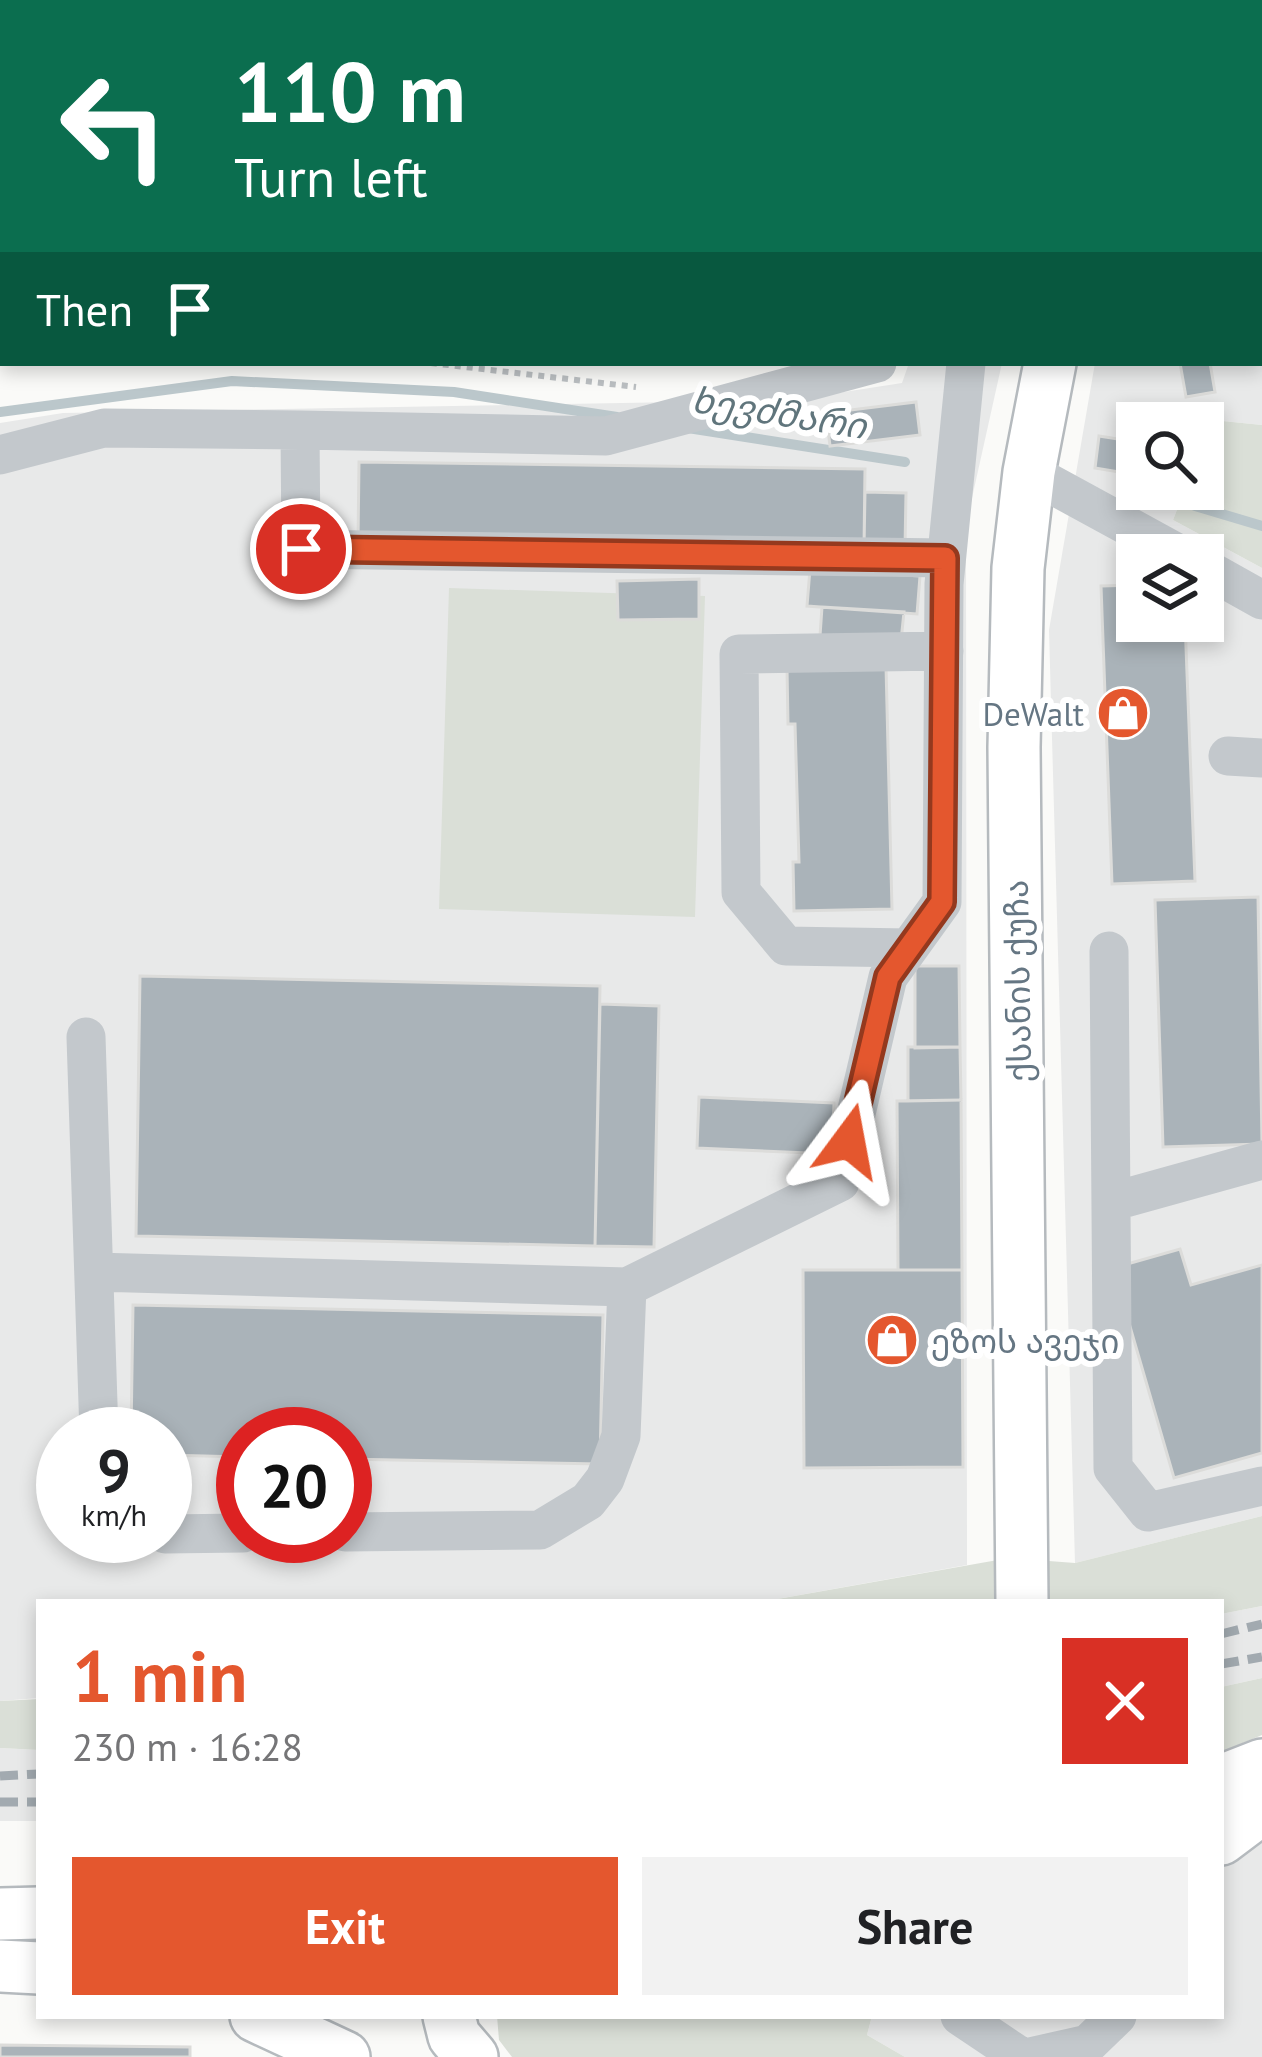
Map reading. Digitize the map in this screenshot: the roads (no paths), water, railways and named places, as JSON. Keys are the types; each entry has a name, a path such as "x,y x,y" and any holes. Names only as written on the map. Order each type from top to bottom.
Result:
{"main road":[{"name":"ქსანის ქუჩა","path":"1022,1599 1014,747 1018,568 1028,472 1049,366"},
{"path":"1224,1780 1262,1765"},
{"path":"1224,1837 1262,1808"},
{"path":"0,1914 36,1913"},
{"path":"0,1966 36,1968"},
{"path":"262,2019 344,2057"},
{"path":"450,2019 454,2036 472,2057"}],"lane":[{"path":"0,455 104,428 607,436 866,366"},
{"path":"95,1272 627,1287 840,1182 888,977 942,902 945,558 966,366"},
{"path":"300,430 301,549 945,558"},
{"path":"1028,472 1142,534"},
{"path":"1224,579 1262,600"},
{"path":"909,948 786,946 741,892 739,654 944,651"},
{"path":"1108,951 1113,1468 1148,1512 1262,1486"},
{"path":"86,1037 98,1407"},
{"path":"1111,1202 1262,1160"},
{"path":"372,1532 540,1530 588,1501 605,1479 621,1436 627,1287"},
{"path":"965,2019 1026,2057 1088,2044 1114,2019"}],"waterway":[{"name":"ხევძმარი","path":"0,412 232,381 454,392 617,417"},
{"name":"ხევძმარი","path":"688,428 905,462"},
{"name":"ხევძმარი","path":"1208,510 1262,526"}],"railway":[{"path":"1224,1633 1262,1624"},
{"path":"1224,1663 1262,1657"},
{"path":"0,1776 36,1774"},
{"path":"0,1802 36,1802"}],"place":[{"name":"DeWalt","path":"1123,713"},
{"name":"ეზოს ავეჯი","path":"892,1340"}]}
